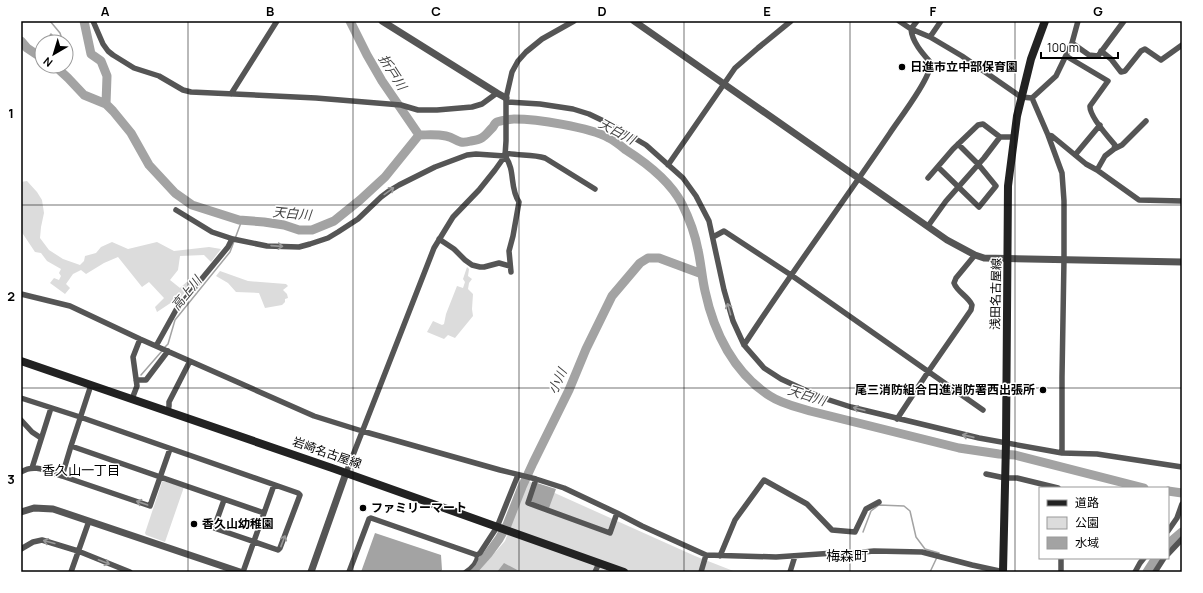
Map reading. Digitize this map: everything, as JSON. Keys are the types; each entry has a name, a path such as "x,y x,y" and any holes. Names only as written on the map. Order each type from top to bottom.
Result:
{"main road":[{"name":"浅田名古屋線","path":"1004,572 1008,186 1014,137 1022,97 1031,59 1044,21"},
{"name":"岩崎名古屋線","path":"21,361 346,473 624,572"}],"street":[{"path":"93,21 108,51 134,68 159,76 183,90 401,105 418,110 472,107 482,104 497,93"},
{"path":"231,94 277,21"},
{"path":"382,21 506,100 573,109 589,114 634,137 668,164 683,178 696,196 709,222 724,290 733,321 744,345 764,368 781,379 820,397 979,438 1062,453 1096,454 1182,467"},
{"path":"311,572 346,473 434,248 453,217 479,190 505,155 506,100 512,72 523,55 542,39 574,21"},
{"path":"634,21 947,240 975,255 984,258 1008,259 1182,262"},
{"path":"668,164 735,68 792,21"},
{"path":"898,21 911,29 930,37 962,56 1022,97 1032,98 1056,76 1072,43 1078,21"},
{"path":"744,345 790,275 918,92 931,68 932,63 923,54 912,37 911,29 917,21"},
{"path":"930,37 942,21"},
{"path":"1072,43 1091,56 1098,56 1124,21"},
{"path":"1101,52 1111,59 1121,72 1125,71 1141,51 1145,49 1161,60 1182,44"},
{"path":"1066,56 1108,81 1090,106 1090,110 1115,145 1114,149"},
{"path":"1032,98 1062,173 1064,200 1062,453"},
{"path":"1097,170 1105,156 1122,145 1146,121"},
{"path":"928,178 958,144 978,125 982,124 1000,138 1014,137"},
{"path":"1075,155 1100,125"},
{"path":"1048,135 1052,136 1086,164 1097,170 1139,200 1182,201"},
{"path":"928,226 946,201 1000,138"},
{"path":"938,167 979,208 996,186 978,164 958,144"},
{"path":"176,210 212,232 234,240 268,246 299,247 328,238 358,219 381,197 399,184 435,168 476,154 538,156 545,158 595,189"},
{"path":"439,239 454,249 472,265 484,267 499,263 510,269 509,251 513,236 518,202 513,191 511,168 505,155"},
{"path":"713,237 724,231 790,275 983,410"},
{"path":"136,380 146,380 163,349 176,310 234,240"},
{"path":"897,418 971,310 972,305 970,300 956,288 954,283 956,278 975,255"},
{"path":"21,294 70,306 140,339 314,416 564,488 706,555 776,557 874,551 922,552 972,566 1004,572"},
{"path":"132,399 137,386 133,357 140,339"},
{"path":"168,411 169,402 190,361"},
{"path":"62,476 70,446 91,385"},
{"path":"21,398 80,417 298,493 300,495 280,550 214,528 224,500"},
{"path":"32,468 51,408"},
{"path":"21,420 32,432 41,438"},
{"path":"70,446 264,513"},
{"path":"21,472 32,468 38,468 150,506 170,449"},
{"path":"986,474 1005,478 1017,478 1054,487"},
{"path":"464,572 471,568 477,559 477,555 499,527 520,475"},
{"path":"533,478 528,503 610,533 616,513"},
{"path":"720,556 734,520 764,480 807,504 832,530 855,532 866,509 878,502"},
{"path":"243,572 274,485"},
{"path":"1169,530 1178,518 1182,504"},
{"path":"21,512 34,508 53,509 240,572"},
{"path":"349,572 369,519 371,518 477,555"},
{"path":"70,572 88,521"},
{"path":"1169,553 1182,539"},
{"path":"21,549 33,542 42,540 130,572"},
{"path":"701,572 706,555"},
{"path":"790,572 795,556"},
{"path":"1061,559 1061,572"},
{"path":"1142,572 1136,570 1143,559"},
{"path":"1155,572 1163,559"},
{"path":"595,572 599,563"}],"green space":[{"path":"27,181 42,200 44,213 40,238 49,250 63,259 80,265 84,261 85,256 96,253 101,247 112,242 128,249 157,242 174,251 209,247 221,249 211,262 204,255 180,256 178,270 170,280 180,288 191,278 194,281 177,302 172,302 157,312 155,307 164,298 149,282 142,287 118,257 104,263 86,274 81,270 73,274 66,284 70,288 65,294 50,283 54,278 59,280 61,276 59,273 61,269 47,261 41,253 35,252 21,231 21,182"},
{"path":"467,267 469,269 468,276 472,279 469,283 468,289 473,294 473,316 455,338 448,335 444,339 427,332 433,321 442,325 444,324 446,314 457,286 463,288 465,282 463,279"},
{"path":"220,271 248,281 286,284 288,286 283,290 287,294 288,298 285,299 285,302 282,305 265,308 259,293 236,292 228,283 216,276"},
{"path":"163,481 184,487 165,542 146,535 145,533"},
{"path":"528,481 695,556 736,572 478,572 505,541"}],"water":[{"path":"537,483 556,489 549,508 530,502"},
{"path":"375,533 441,555 442,570 440,572 361,572"},
{"path":"504,563 521,572 497,572"}],"waterway":[{"path":"50,21 60,34"},
{"name":"天白川","path":"84,21 91,54 101,61 107,76 106,104"},
{"name":"折戸川","path":"350,21 382,81 419,135"},
{"path":"21,41 27,48 34,53"},
{"name":"天白川","path":"64,74 84,95 106,104 113,111 131,133 149,165 175,193 192,205 239,220 284,225 299,230 312,230 334,221 385,177 419,135 442,135 459,142 466,142 486,135 497,122 514,119 536,120 563,124 600,134 609,138 650,167 665,180 677,196 685,209 697,244 709,307 720,337 727,351 746,376 757,387 770,396 785,403 810,411 959,448 1015,455 1140,487"},
{"name":"高上川","path":"164,348 168,344 175,320 230,252 242,220"},
{"name":"小川","path":"472,572 488,554 507,525 533,463 569,390 586,349 612,296 640,263 648,258 659,258 702,274"},
{"name":"高上川","path":"141,375 162,351"},
{"name":"天白川","path":"1169,491 1182,493"},
{"path":"863,532 871,511 879,505 904,506 910,511 916,537 925,549 939,553 930,572"},
{"path":"1169,543 1182,532"},
{"path":"1147,572 1155,559"}],"place":[{"name":"日進市立中部保育園","path":"902,67"},
{"name":"尾三消防組合日進消防署西出張所","path":"1043,390"},
{"name":"ファミリーマート","path":"363,508"},
{"name":"香久山幼稚園","path":"194,524"}],"district":[{"name":"香久山一丁目","path":"81,470"},
{"name":"梅森町","path":"847,556"}]}
